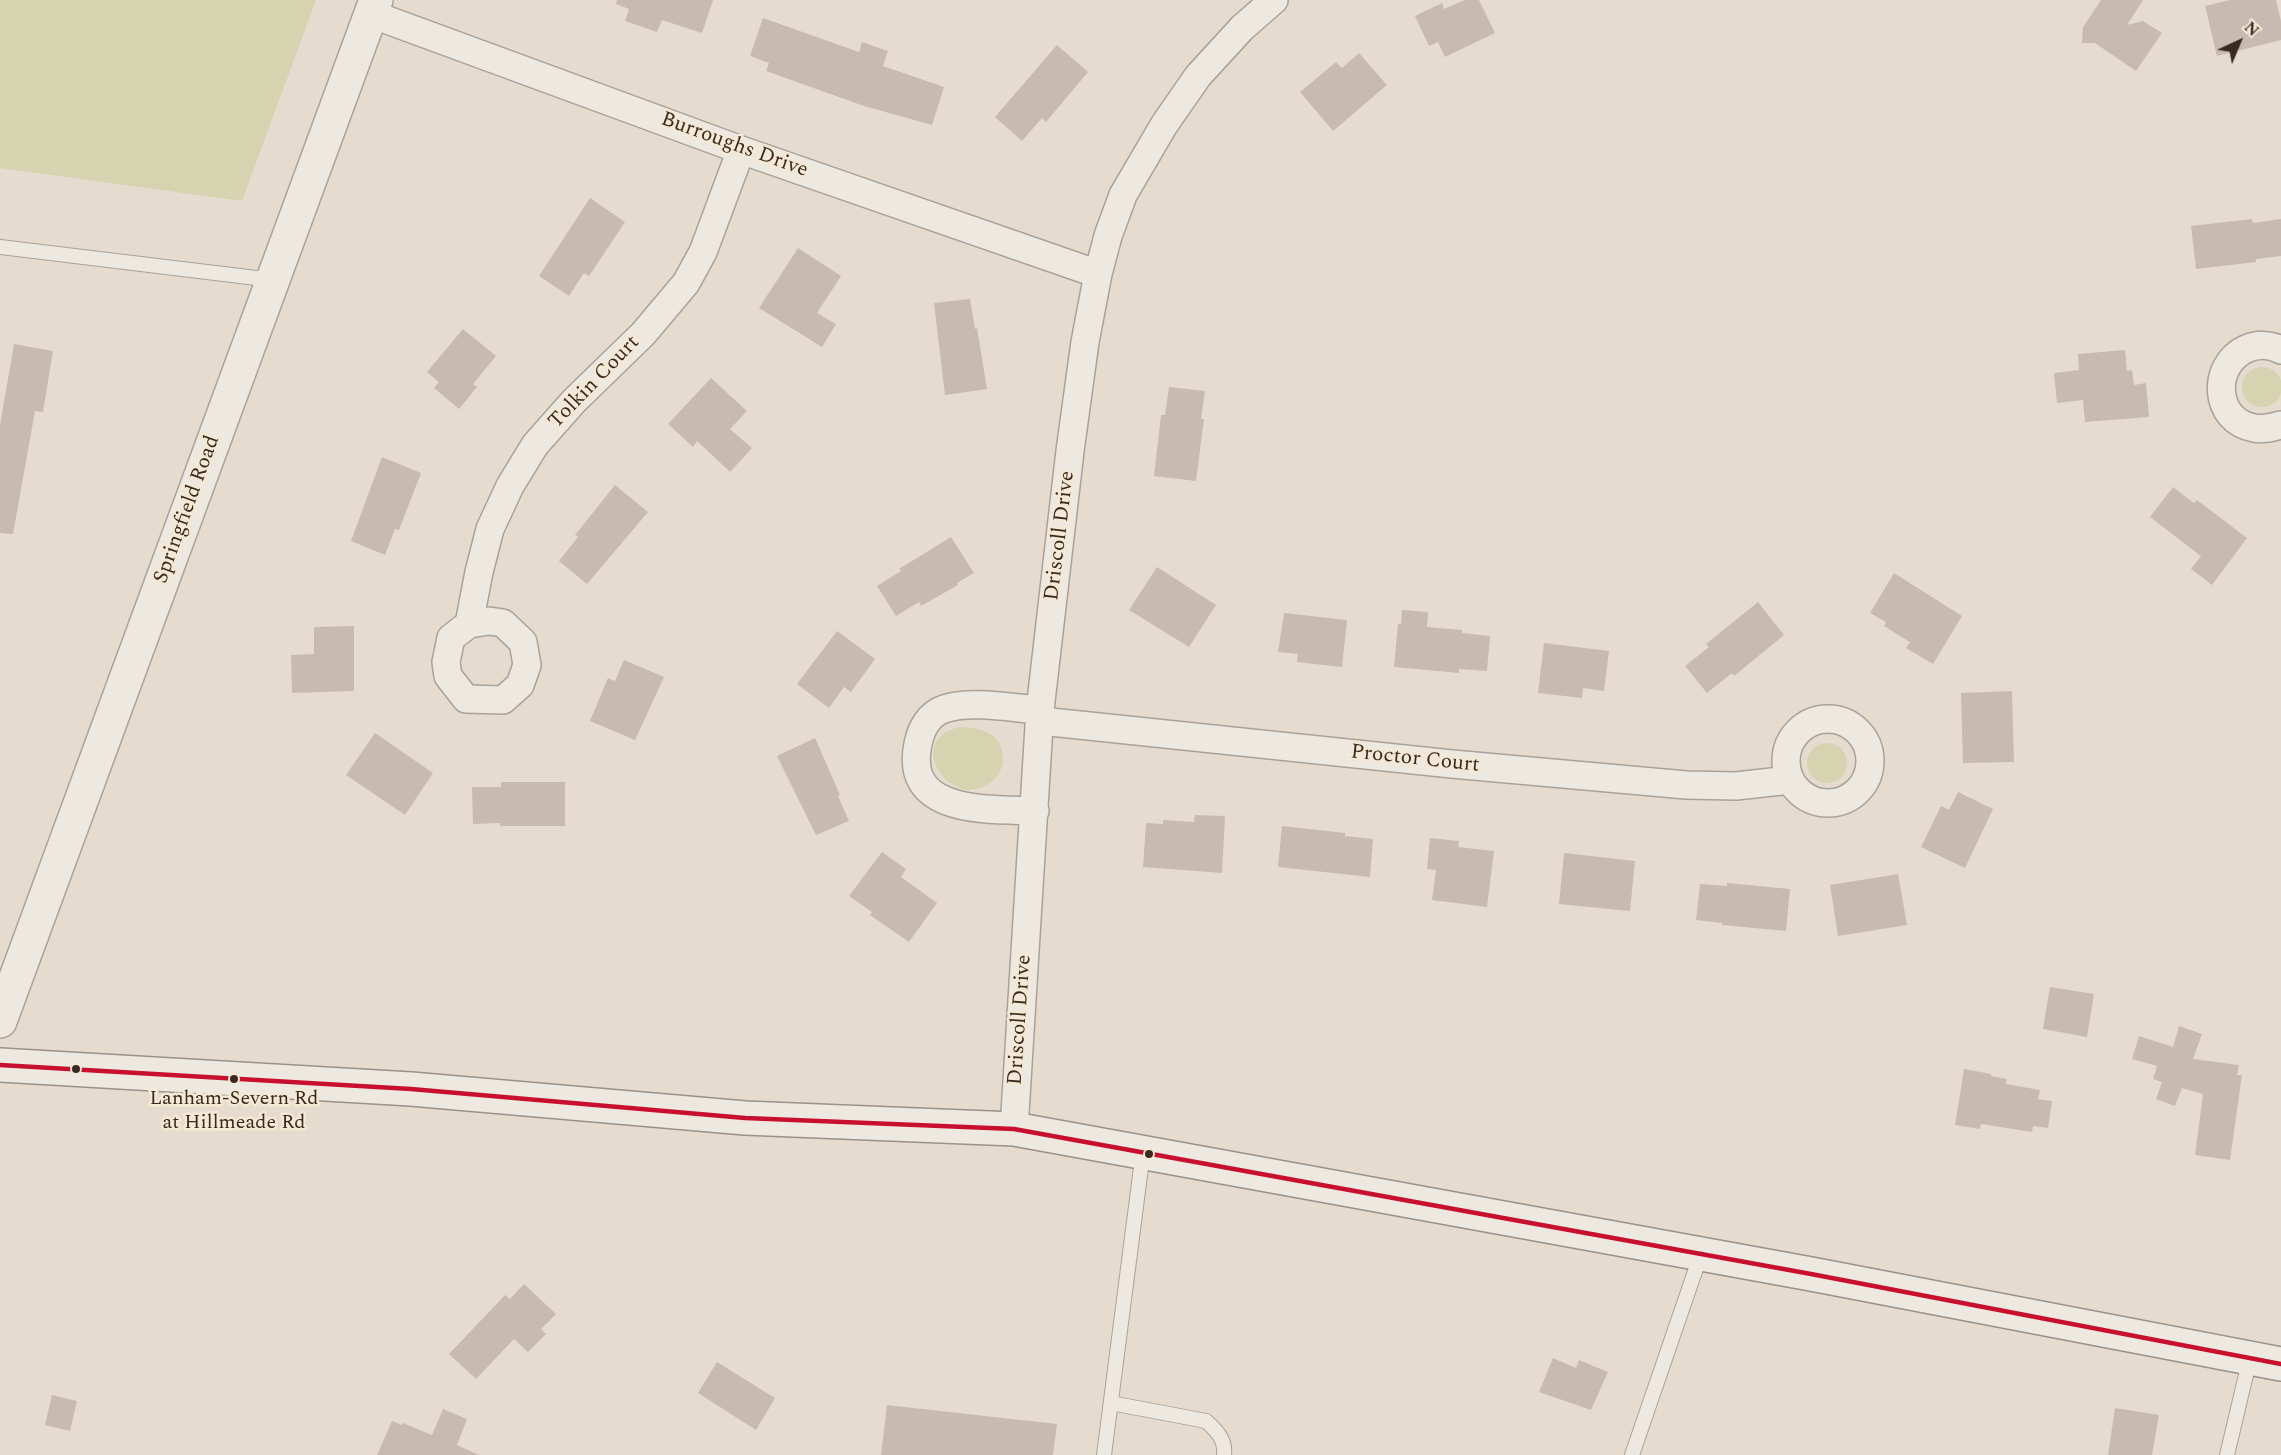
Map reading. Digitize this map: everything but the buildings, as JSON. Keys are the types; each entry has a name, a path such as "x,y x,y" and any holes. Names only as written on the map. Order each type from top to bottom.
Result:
{"main road":[{"name":"Springfield Road","path":"0,1021 374,7"},
{"path":"0,1065 411,1089 745,1118 1014,1129 1701,1254 2266,1361"}],"street":[{"name":"Driscoll Drive","path":"1014,1129 1041,716 1070,451 1085,342 1098,274 1108,236 1123,195 1164,125 1198,76 1242,28 1274,0"},
{"name":"Burroughs Drive","path":"374,7 741,150 1098,274"},
{"name":"Tolkin Court","path":"469,624 490,530 510,486 535,445 574,401 643,334 686,283 703,252 741,150"},
{"path":"2281,350 2264,345 2251,346 2238,352 2222,373 2220,386 2222,400 2229,413 2240,423 2253,428 2268,429 2281,425"},
{"path":"1035,811 987,809 944,801 934,796 925,787 917,773 916,754 920,734 929,719 941,710 972,706 1041,716"},
{"name":"Proctor Court","path":"1041,716 1452,764 1686,785 1736,786 1791,780"}],"lane":[{"path":"0,247 273,280"},
{"path":"1104,1455 1143,1152"},
{"path":"1632,1455 1701,1254"},
{"path":"2227,1455 2266,1361"},
{"path":"1111,1403 1206,1421 1217,1431 1225,1445 1224,1455"}],"shaded area":[{"path":"0,0 316,0 242,201 0,168"},
{"path":"2262,367 2276,373 2282,387 2276,401 2262,407 2248,401 2242,387 2248,373"},
{"path":"961,727 977,729 990,734 996,738 1002,750 1003,762 998,775 990,783 974,789 960,788 947,781 938,770 934,757 935,744 944,733"},
{"path":"1827,743 1841,749 1847,763 1841,777 1827,783 1813,777 1807,763 1813,749"}],"transit line":[{"path":"0,1065 411,1089 745,1118 1014,1129 1811,1274 2281,1364"}],"place":[{"name":"Lanham-Severn Rd at Hillmeade Rd","path":"234,1079"}]}
